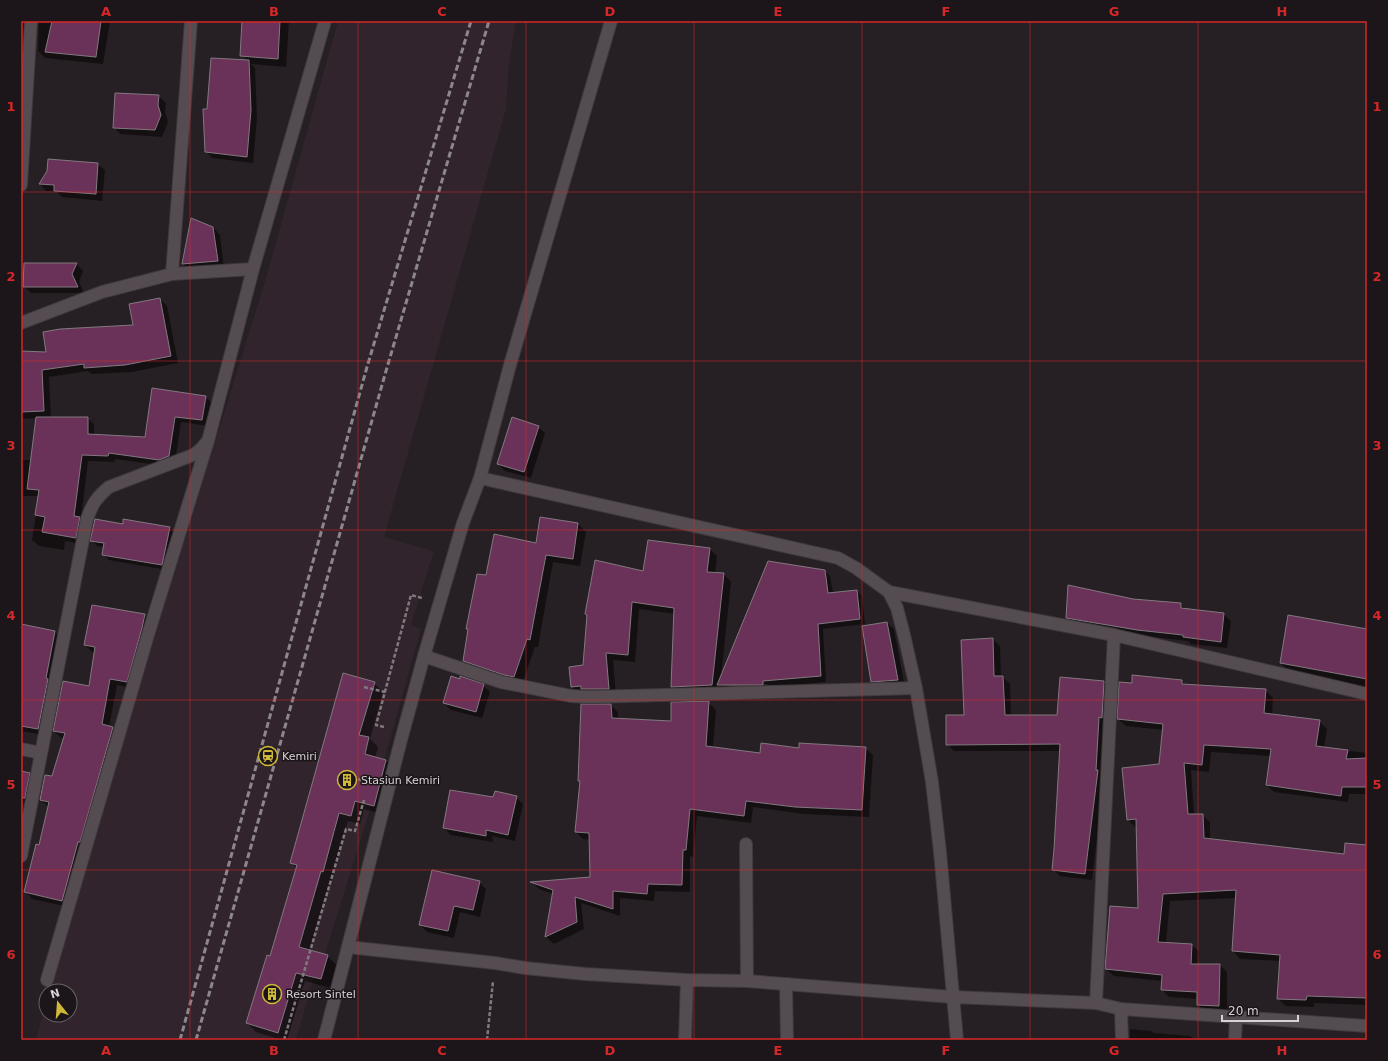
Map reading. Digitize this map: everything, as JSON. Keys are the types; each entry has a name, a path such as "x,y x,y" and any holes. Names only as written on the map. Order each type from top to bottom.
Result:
{"street":[{"path":"21,185 31,21"},
{"path":"172,274 191,21"},
{"path":"47,980 148,635 208,441 253,269 325,21"},
{"path":"324,1040 424,656 463,523 480,478 510,365 611,21"},
{"path":"21,323 102,292 172,274 253,269"},
{"path":"21,856 40,753 87,519 91,506 100,495 110,487 192,454 201,449 208,441"},
{"path":"480,478 838,558 856,568 889,592 1114,635 1367,694"},
{"path":"889,592 897,608 916,688 932,782 940,852 957,1040"},
{"path":"1096,1003 1114,635"},
{"path":"424,656 501,682 571,696 588,697 916,688"},
{"path":"21,749 40,753"},
{"path":"746,844 747,981"},
{"path":"348,947 570,972 687,980 747,981 953,997 1096,1003 1121,1009 1367,1026"},
{"path":"685,1040 687,980"},
{"path":"786,984 787,1040"},
{"path":"1121,1009 1122,1040"},
{"path":"1235,1040 1236,1017"}],"path":[{"path":"385,728 376,725 411,595 440,602"},
{"path":"364,687 385,692"},
{"path":"358,779 369,783"},
{"path":"284,1040 346,829 354,831 363,803"},
{"path":"487,1040 495,963"}],"shaded area":[{"name":"Stasiun Kemiri","path":"338,21 516,21 509,64 506,109 384,537 434,551 411,625 421,629 371,807 325,954 314,977 296,1040 36,1040 40,1023 78,1023 78,983 51,983 159,623 266,278"}],"building":[{"path":"52,21 101,21 96,57 45,52"},
{"path":"242,21 280,21 278,59 240,56"},
{"path":"211,58 249,60 251,110 247,157 205,152 203,109 207,109"},
{"path":"115,93 159,95 158,105 161,115 155,130 113,128"},
{"path":"48,159 98,163 96,194 54,191 54,185 39,184 47,171"},
{"path":"191,218 213,227 218,261 182,264"},
{"path":"24,263 77,263 72,274 78,287 23,287"},
{"path":"160,298 171,356 125,365 84,368 84,364 42,370 44,411 21,412 21,351 46,352 43,332 60,329 133,325 129,304"},
{"path":"152,388 206,396 202,420 175,417 169,456 159,460 109,453 108,456 82,455 74,516 80,517 76,538 42,532 45,517 35,515 39,490 27,489 36,417 88,417 88,434 145,437"},
{"path":"512,417 539,426 524,472 497,464"},
{"path":"540,517 578,523 573,559 546,555 530,640 527,639 514,677 463,661 468,629 466,629 477,574 486,575 494,534 536,543"},
{"path":"95,519 123,524 123,519 170,527 162,565 102,555 104,543 90,541"},
{"path":"648,540 710,548 707,572 724,573 712,685 671,687 674,608 632,602 628,655 606,653 609,689 581,689 581,686 571,687 569,667 583,665 587,615 585,614 595,560 643,571"},
{"path":"768,561 825,570 828,593 857,590 860,619 818,624 821,676 763,681 763,685 717,685"},
{"path":"1068,585 1133,599 1181,603 1181,608 1224,613 1221,642 1066,618"},
{"path":"92,605 145,614 127,682 110,679 102,724 113,727 80,842 78,842 62,901 24,892 36,844 39,845 49,802 40,800 45,775 52,776 65,733 53,731 63,681 89,686 95,647 84,645"},
{"path":"1288,615 1367,629 1367,679 1280,663"},
{"path":"887,622 898,680 871,682 862,626"},
{"path":"21,624 55,631 46,678 48,679 38,729 21,726"},
{"path":"993,638 994,676 1003,676 1005,715 1057,715 1060,677 1104,681 1102,718 1099,717 1096,770 1098,770 1085,874 1052,870 1060,744 946,745 946,715 964,715 961,640"},
{"name":"Stasiun Kemiri","path":"343,673 375,682 359,735 369,737 365,754 386,760 374,806 355,801 351,816 339,813 323,872 321,871 299,947 328,955 321,979 296,973 278,1033 246,1023 267,955 270,956 297,865 290,863"},
{"path":"1132,675 1182,680 1182,684 1266,689 1264,713 1320,720 1316,746 1348,750 1346,759 1367,758 1367,787 1342,787 1341,796 1266,785 1271,749 1204,745 1202,765 1184,763 1188,814 1203,814 1204,838 1344,854 1345,843 1367,845 1367,998 1307,996 1306,1000 1277,999 1280,955 1232,951 1236,890 1163,894 1158,942 1192,944 1191,964 1220,964 1219,1006 1197,1005 1197,992 1161,990 1162,975 1105,969 1110,906 1138,908 1136,819 1127,820 1122,768 1159,764 1163,724 1117,719 1119,682 1132,683"},
{"path":"451,676 460,679 460,676 484,684 476,712 443,703"},
{"path":"709,701 706,746 760,753 761,743 799,748 799,743 866,747 862,810 795,807 746,801 744,816 690,809 686,850 683,850 682,885 648,884 647,894 613,891 613,909 575,897 577,922 545,937 553,890 530,882 590,877 589,833 575,832 580,781 578,781 581,704 611,704 612,718 671,721 671,702"},
{"path":"21,771 30,773 25,798 21,798"},
{"path":"450,790 493,797 495,791 517,796 508,835 486,830 486,836 443,828"},
{"path":"432,870 480,881 473,910 454,906 448,931 419,925"}],"railway":[{"path":"180,1040 367,367 471,21"},
{"path":"196,1040 386,371 489,21"}],"place":[{"name":"Kemiri","path":"268,756"},
{"name":"Stasiun Kemiri","path":"347,780"},
{"name":"Resort Sintel","path":"272,994"}]}
